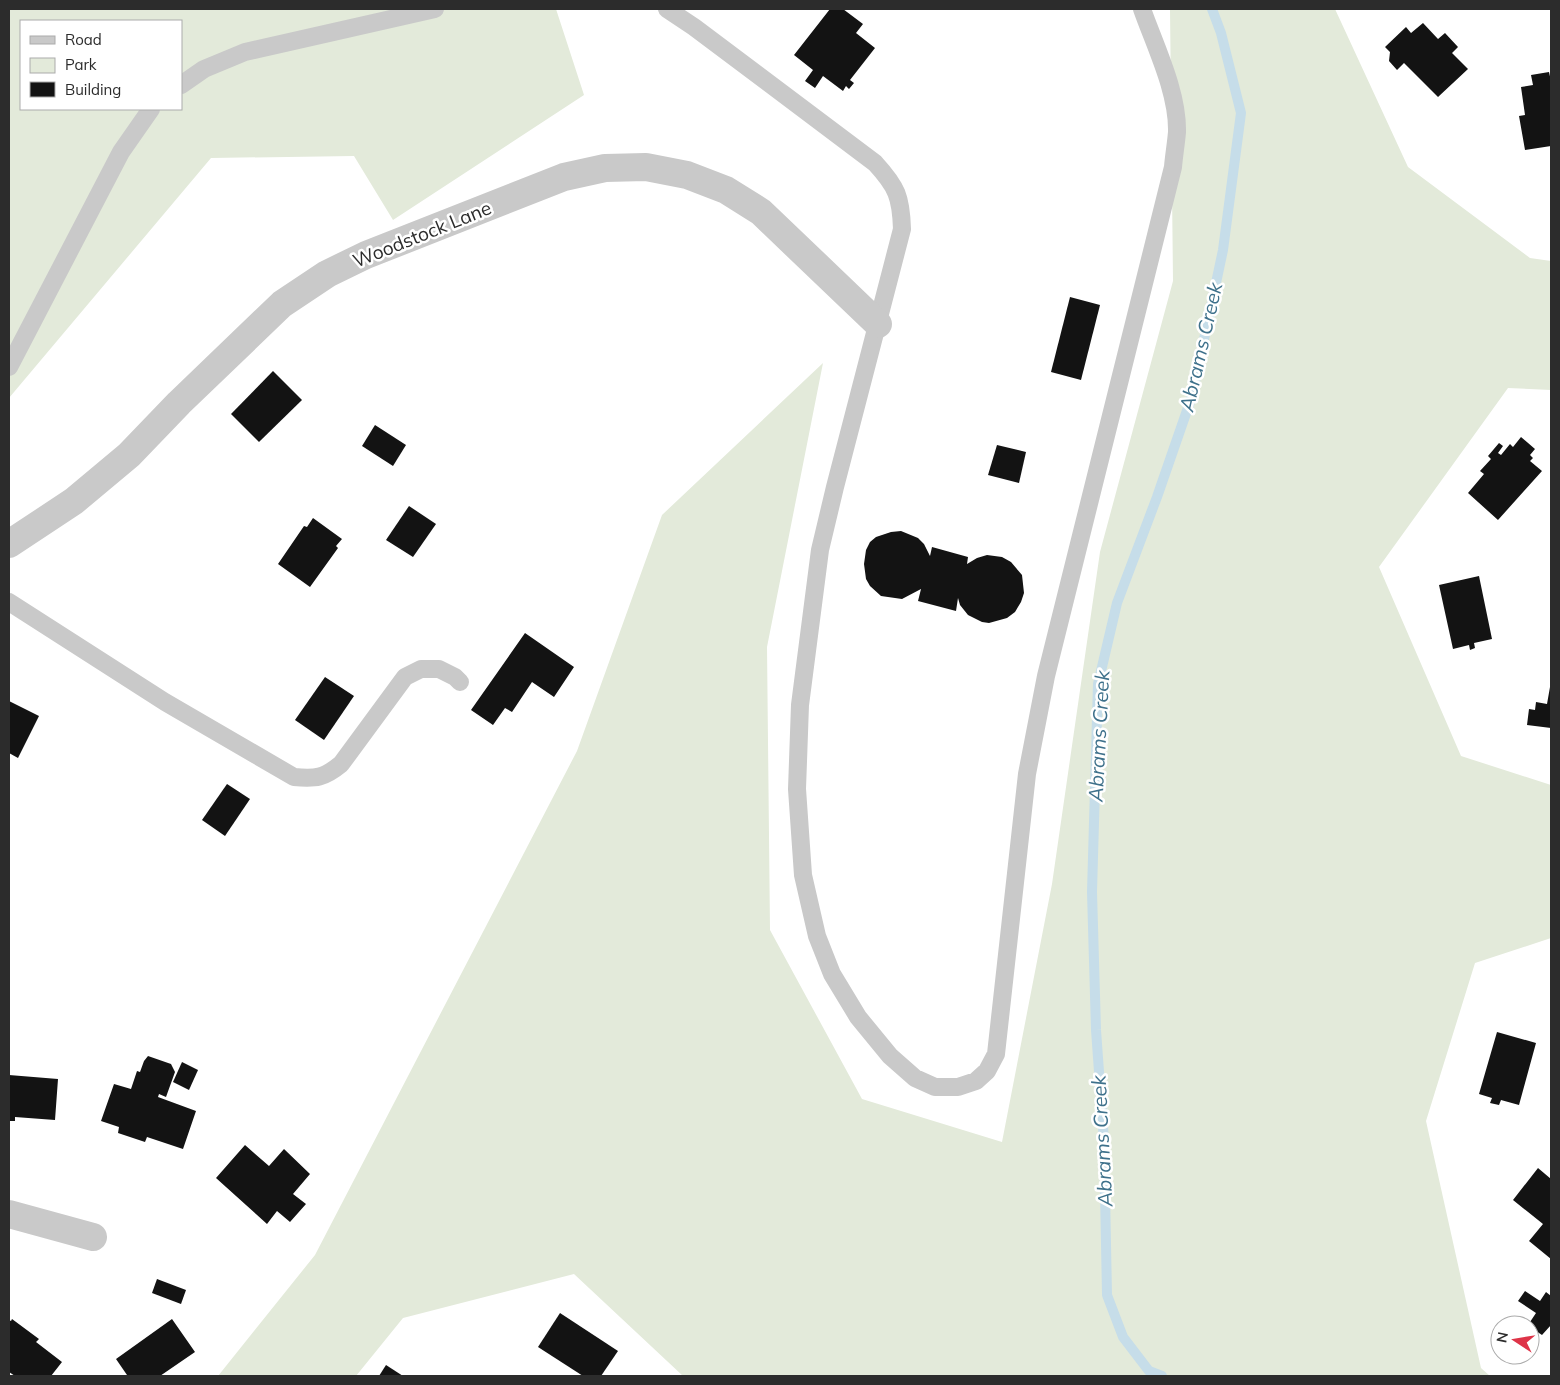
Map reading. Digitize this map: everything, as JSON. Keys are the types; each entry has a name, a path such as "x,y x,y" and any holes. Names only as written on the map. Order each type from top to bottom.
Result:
{"street":[{"name":"Woodstock Lane","path":"9,544 74,501 129,455 179,403 282,304 327,274 366,255 564,177 605,168 646,168 687,175 726,190 761,212 878,324"},
{"path":"9,1214 93,1237"}],"lane":[{"path":"182,84 204,69 245,52 435,9"},
{"path":"667,9 694,27 875,163 891,180 902,206 902,229 818,559 800,705 797,789 803,876 817,936 832,974 858,1017 890,1056 915,1078 935,1087 958,1088 976,1081 987,1071 996,1054 1027,774 1046,676 1173,167 1177,132 1171,89 1142,9"},
{"path":"9,367 121,152 150,110"},
{"path":"9,602 165,702 294,777 312,779 330,773 341,764 405,678 421,669 439,669 455,677 460,682"}],"green space":[{"path":"9,9 556,9 584,95 393,220 354,156 211,158 9,398"},
{"path":"1170,9 1335,9 1408,167 1530,258 1551,261 1551,390 1508,388 1379,567 1461,756 1551,785 1551,938 1475,963 1426,1121 1481,1368 1490,1376 683,1376 574,1274 403,1318 356,1376 218,1376 315,1255 577,751 662,515 823,363 767,647 770,930 862,1099 1002,1142 1052,884 1100,552 1173,281"}],"building":[{"path":"830,9 843,9 863,24 856,33 875,48 850,80 854,83 849,89 846,86 843,91 823,76 815,88 805,81 813,70 794,55"},
{"path":"1423,23 1438,39 1445,33 1458,47 1452,53 1468,69 1438,97 1404,63 1397,70 1389,61 1390,52 1385,47 1406,27 1411,33"},
{"path":"1549,72 1551,81 1551,146 1525,150 1519,116 1525,115 1521,87 1533,85 1531,75"},
{"path":"1070,297 1100,305 1081,380 1051,372"},
{"path":"273,371 302,400 259,442 231,414"},
{"path":"375,425 406,445 393,466 362,446"},
{"path":"1521,437 1535,449 1530,455 1533,458 1530,461 1542,471 1498,520 1468,493 1484,474 1480,471 1491,459 1488,456 1499,443 1503,446 1498,453 1501,455 1510,444 1513,447"},
{"path":"997,445 1026,452 1019,483 988,475"},
{"path":"409,506 436,524 413,557 386,540"},
{"path":"313,518 342,539 336,546 338,548 310,587 278,564 304,526 307,527"},
{"path":"901,531 918,538 924,544 930,556 932,547 968,557 967,564 987,555 1002,557 1011,562 1022,575 1024,593 1015,612 1007,618 989,623 982,622 968,615 960,605 958,598 956,611 918,601 921,589 902,599 881,596 870,586 866,579 864,564 866,550 870,542 876,537"},
{"path":"1479,576 1492,639 1474,643 1475,648 1470,650 1469,645 1453,649 1439,585"},
{"path":"525,633 574,667 554,697 532,682 512,712 505,708 493,725 471,710"},
{"path":"325,677 354,696 324,740 295,720"},
{"path":"1550,687 1551,728 1527,725 1529,709 1535,710 1536,702 1547,704"},
{"path":"9,701 39,716 18,758 9,753"},
{"path":"227,784 250,799 225,836 202,820"},
{"path":"1497,1032 1536,1043 1519,1105 1501,1100 1499,1105 1490,1103 1492,1098 1479,1094"},
{"path":"148,1056 171,1064 175,1072 166,1097 159,1094 158,1097 196,1111 183,1149 147,1137 145,1142 118,1133 119,1127 101,1121 114,1084 131,1089 137,1071 140,1072"},
{"path":"182,1062 198,1070 189,1090 173,1082"},
{"path":"9,1075 58,1079 55,1120 15,1117 15,1121 9,1121"},
{"path":"245,1145 269,1166 284,1149 310,1174 293,1194 306,1204 290,1222 277,1211 267,1224 216,1178"},
{"path":"1538,1168 1551,1179 1551,1259 1529,1241 1543,1224 1513,1200"},
{"path":"157,1279 186,1290 181,1304 152,1293"},
{"path":"1525,1291 1540,1301 1546,1292 1551,1296 1551,1325 1542,1335 1540,1334 1540,1315 1535,1315 1536,1313 1518,1301"},
{"path":"560,1313 618,1351 601,1376 583,1376 538,1347"},
{"path":"12,1319 39,1339 36,1342 62,1362 51,1376 15,1376 9,1372 9,1320 11,1321"},
{"path":"172,1319 195,1352 160,1376 125,1376 127,1375 116,1359"},
{"path":"386,1365 403,1376 379,1376"}],"waterway":[{"name":"Abrams Creek","path":"1162,1376 1149,1371 1123,1337 1107,1295 1104,1141 1096,1030 1092,892 1098,684 1117,603 1192,396 1223,250 1241,113 1221,33 1212,9"}]}
